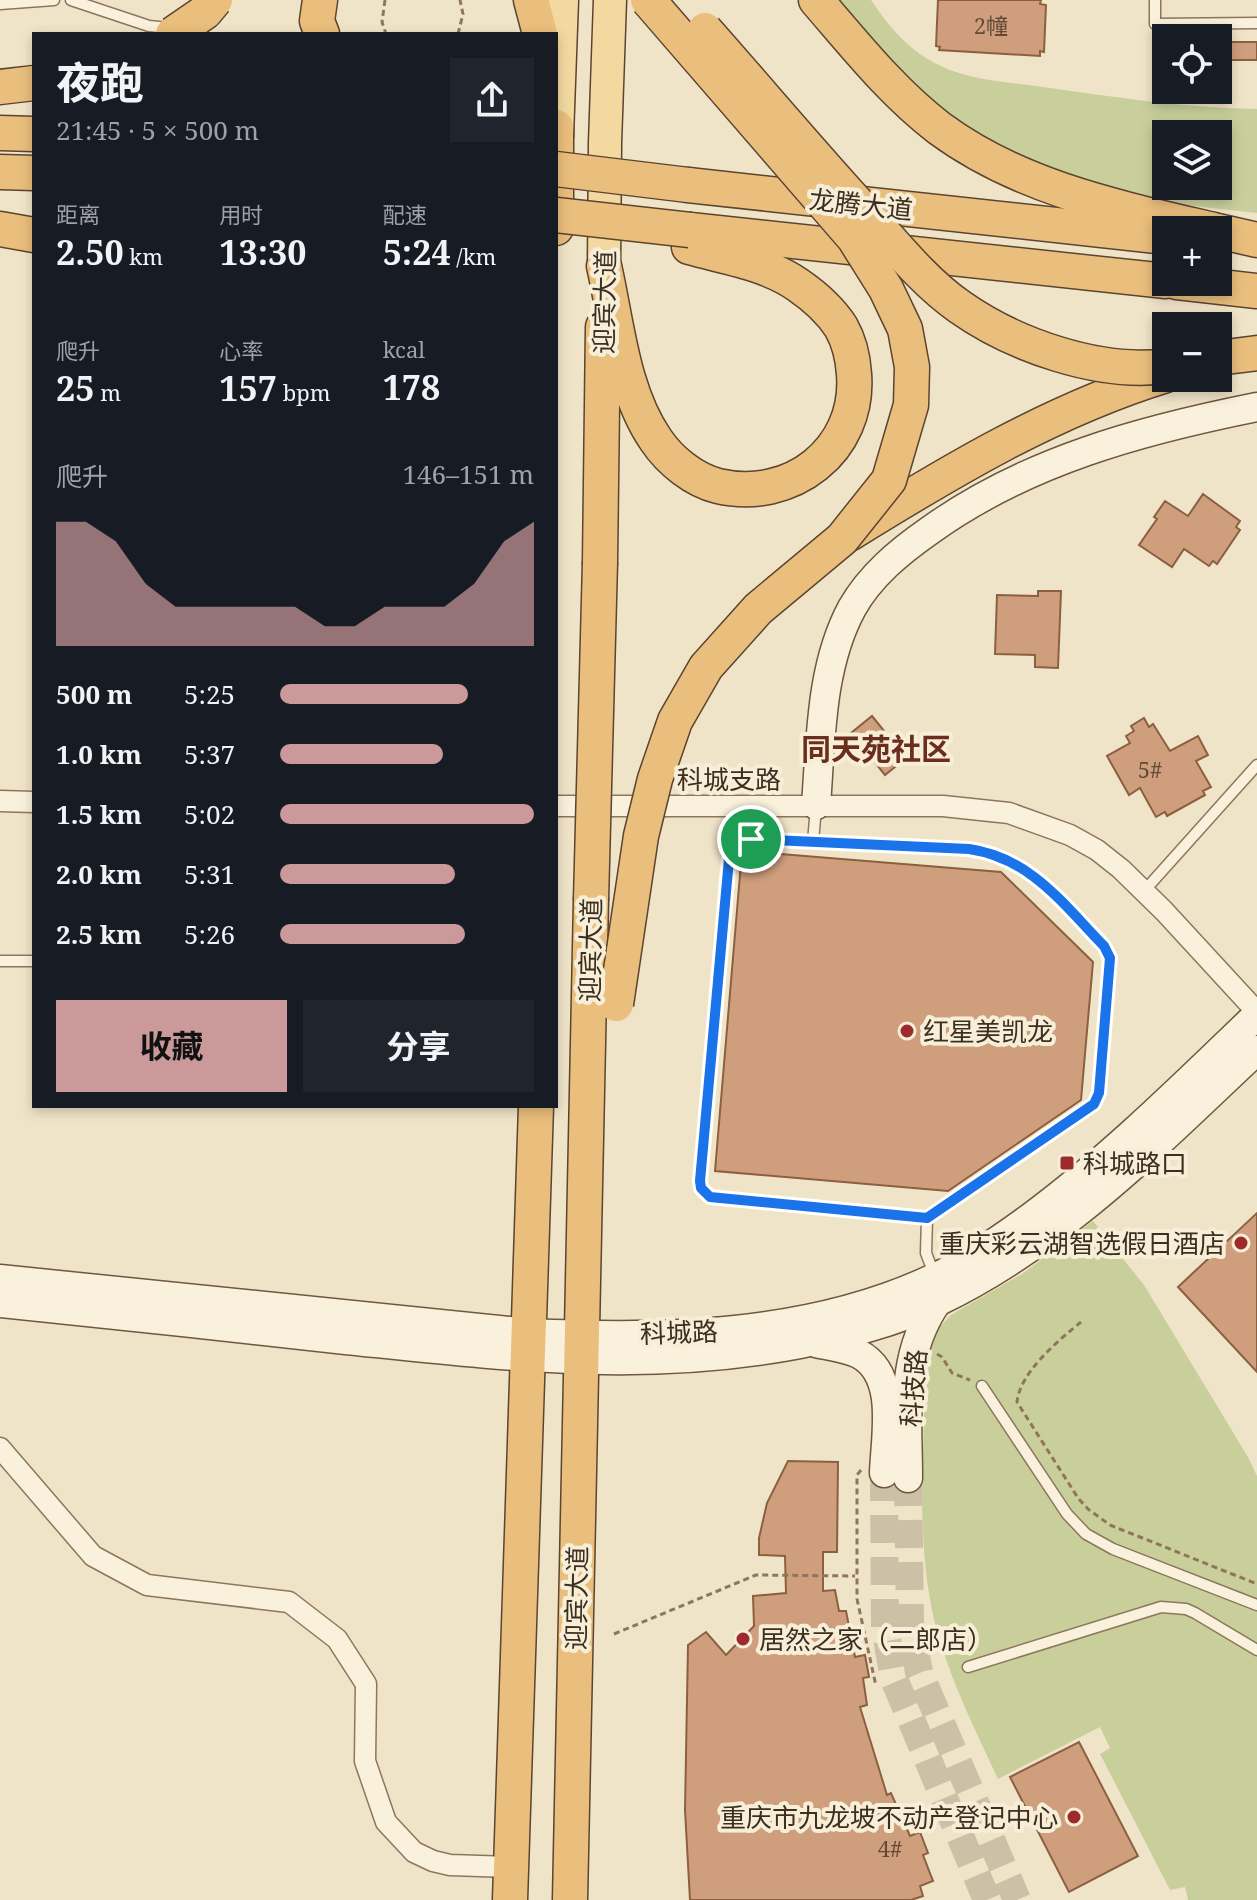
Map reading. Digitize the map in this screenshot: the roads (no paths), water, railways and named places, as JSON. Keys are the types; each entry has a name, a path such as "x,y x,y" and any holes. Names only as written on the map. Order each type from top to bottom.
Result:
{"highway":[{"path":"320,0 317,21 321,32"},
{"path":"531,0 539,32"},
{"path":"648,0 854,238 886,289 905,329 912,367 911,405 903,438 889,480 842,539"},
{"path":"679,0 899,251 960,307 1041,350 1108,363 1152,367"},
{"path":"816,0 887,82 940,128 996,163 1057,189 1155,216"},
{"path":"176,32 205,12 216,10"},
{"path":"0,87 32,83"},
{"path":"0,133 32,134"},
{"path":"562,220 563,154"},
{"name":"龙腾大道","path":"563,154 688,185 1152,235"},
{"path":"0,172 32,173"},
{"name":"龙腾大道","path":"562,220 690,238 1152,280"},
{"path":"0,221 32,221"},
{"path":"0,229 32,235"},
{"path":"1232,234 1257,240"},
{"path":"604,266 637,406 657,442 679,465 705,482 735,490 768,489 798,478 838,441 849,417 855,386 852,356 842,328 825,306 796,283 690,238"},
{"path":"1232,244 1257,247"},
{"name":"迎宾大道","path":"570,1900 604,266"},
{"path":"1232,288 1257,291"},
{"path":"587,1130 616,1004 641,836 655,779 675,721 706,667 758,609 842,539 955,468 1088,403 1152,380"},
{"path":"510,1884 536,1108"},
{"path":"524,1471 539,1437 555,1435 564,1441 567,1451 566,1575 576,1626"}],"main road":[{"path":"562,0 563,154"},
{"name":"迎宾大道","path":"604,266 610,0"},
{"path":"816,805 822,727 832,665 852,609 887,564 941,522 1014,481 1050,465 1127,437 1257,407"},
{"name":"科城路","path":"0,1303 582,1348 676,1359 811,1342 883,1324 937,1290 1117,1149 1257,1013"},
{"name":"科城路","path":"582,1348 782,1324 937,1290 1009,1260 1093,1200 1132,1167 1257,1050"},
{"name":"科城路","path":"0,1279 528,1346"},
{"name":"科技路","path":"811,1342 859,1354 879,1374 886,1406 885,1473 908,1396 912,1353 937,1290"},
{"path":"493,1900 510,1884"}],"street":[{"path":"0,801 32,802"},
{"name":"科城支路","path":"558,806 943,806 1009,813 1040,821 1097,850 1145,890 1257,1013"},
{"path":"0,1448 93,1556 147,1585 289,1602 337,1639 366,1684 365,1761 386,1822 414,1852 433,1861 510,1884"}],"lane":[{"path":"0,4 54,0"},
{"path":"71,0 149,26 190,29 216,10"},
{"path":"1155,0 1155,24 1257,23"},
{"path":"1145,890 1257,765"},
{"path":"813,842 816,805"},
{"path":"743,840 969,849 997,855 1033,874 1104,946 1110,958 1099,1093 1094,1104 927,1218 710,1197 701,1188 731,851 743,840"},
{"path":"0,961 32,961"},
{"path":"927,1218 926,1253 937,1290"},
{"path":"982,1386 1067,1514 1086,1534 1113,1549 1257,1605"},
{"path":"968,1667 1161,1607 1195,1613 1257,1650"}],"tunnel":[{"path":"884,1473 885,1627 894,1679 987,1900"},
{"path":"908,1478 910,1621 919,1672 1017,1900"}],"place":[{"name":"红星美凯龙","path":"907,1031"},
{"name":"科城路口","path":"1067,1163"},
{"name":"重庆彩云湖智选假日酒店","path":"1241,1243"},
{"name":"居然之家（二郎店）","path":"743,1639"},
{"name":"重庆市九龙坡不动产登记中心","path":"1074,1817"}],"district":[{"name":"同天苑社区","path":"876,748"}]}
